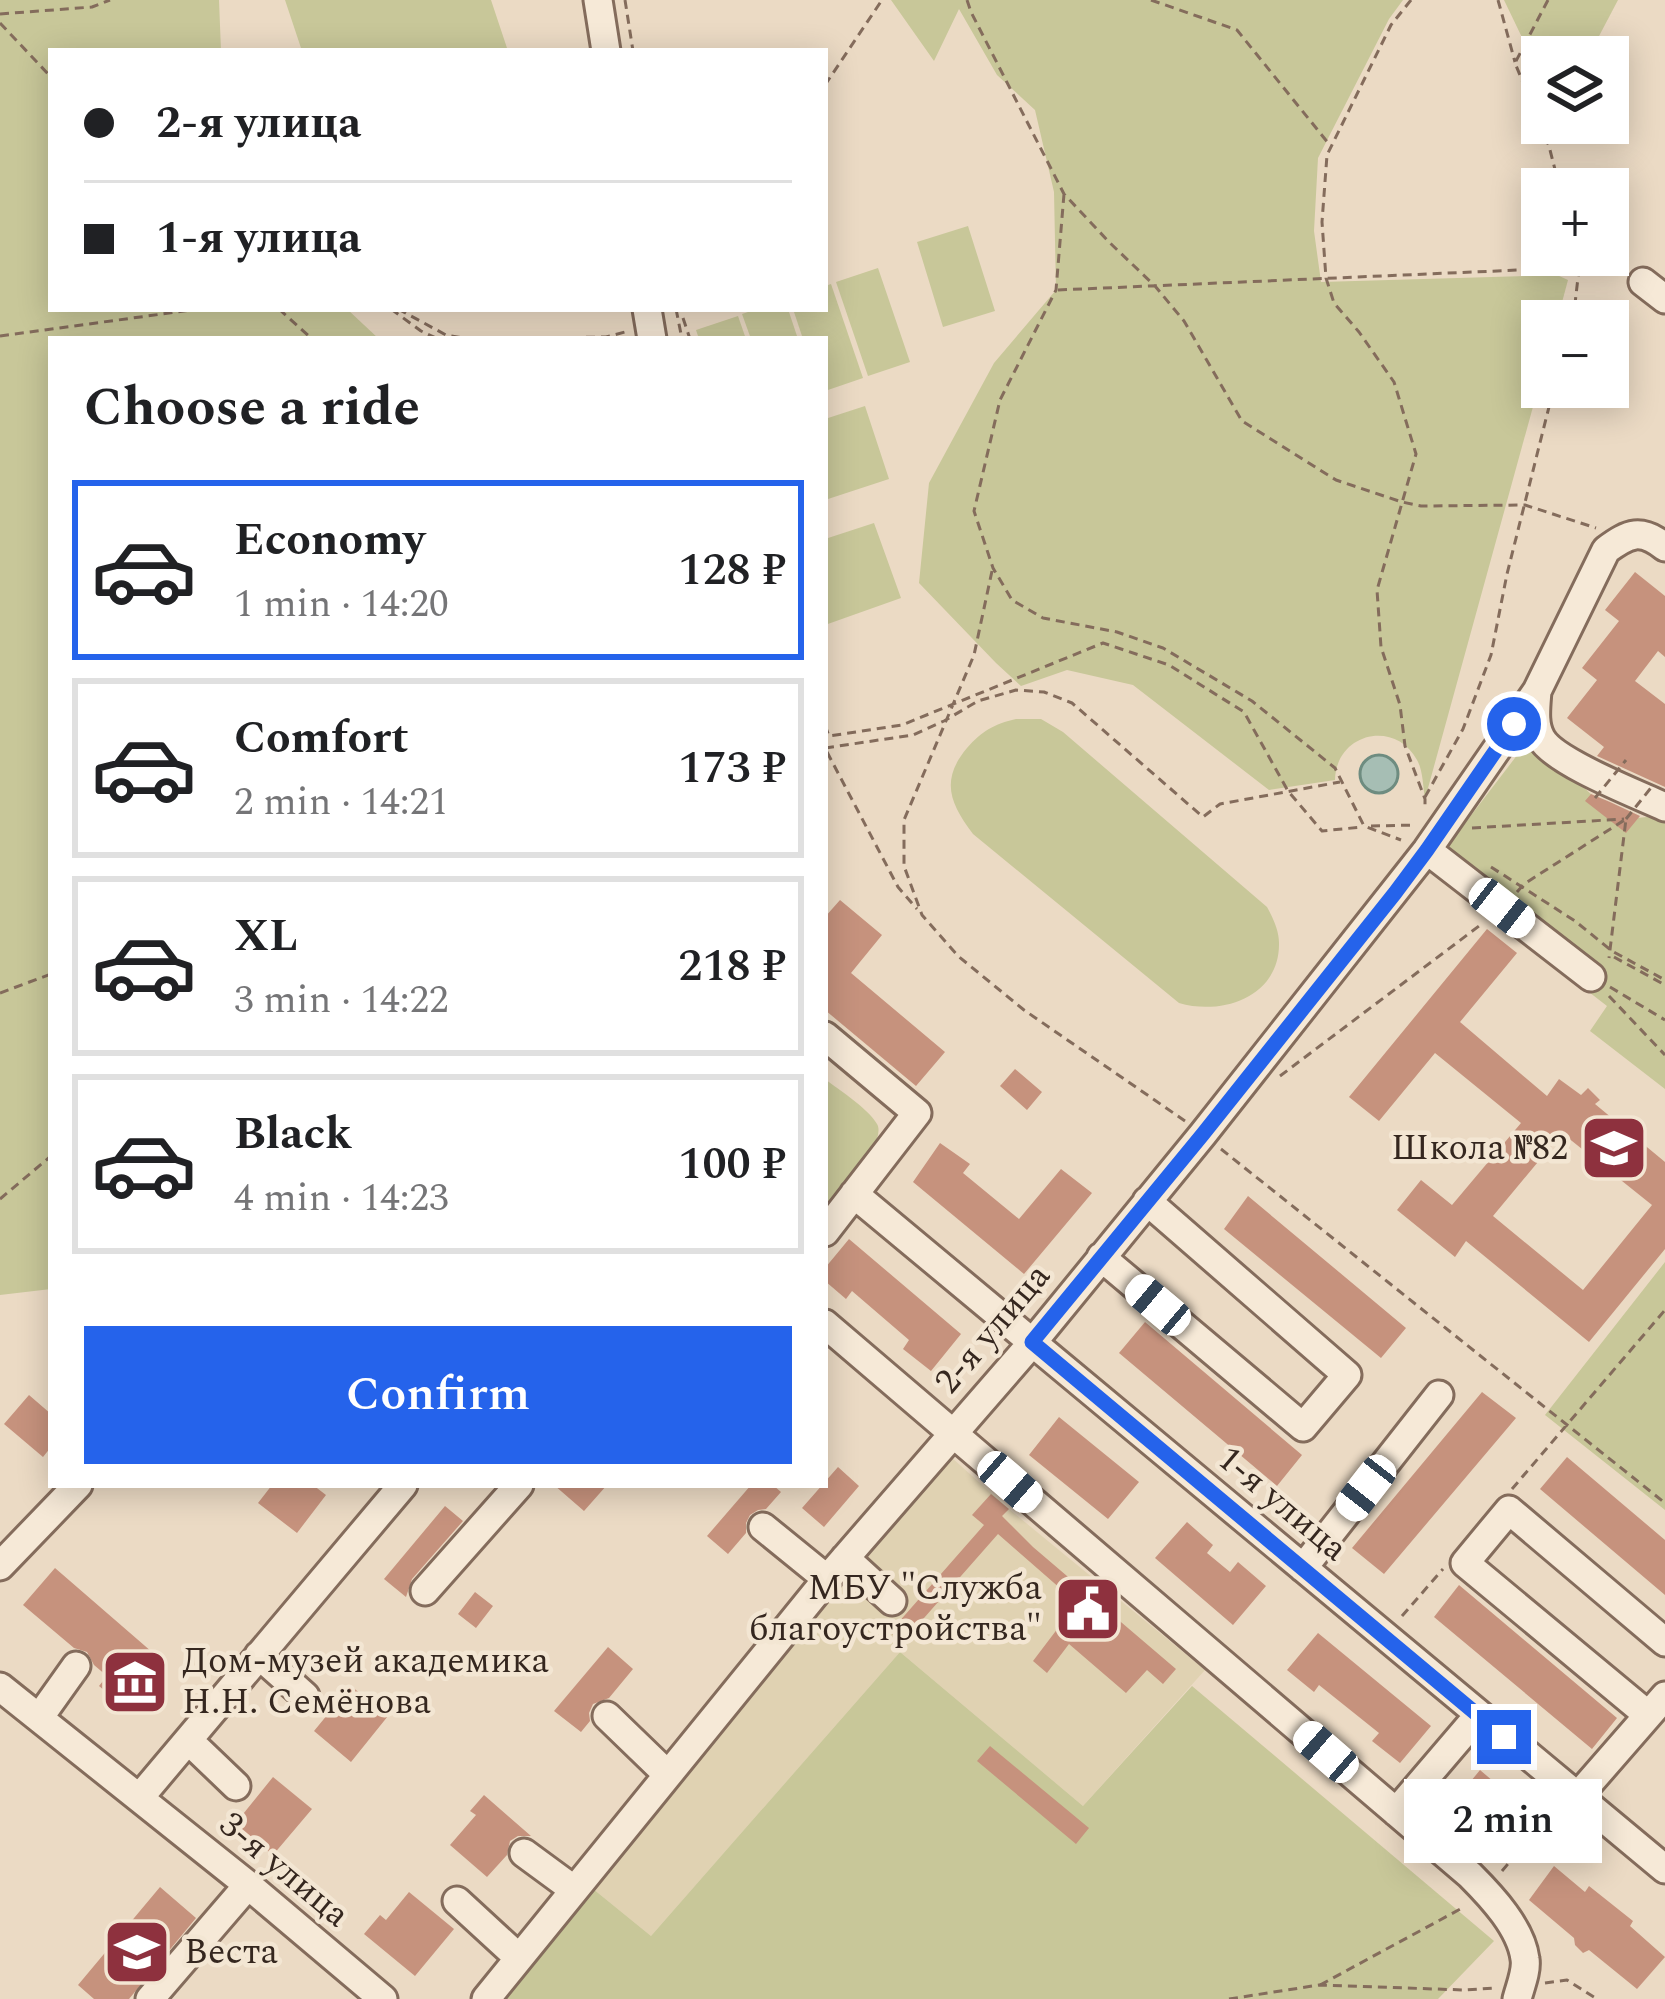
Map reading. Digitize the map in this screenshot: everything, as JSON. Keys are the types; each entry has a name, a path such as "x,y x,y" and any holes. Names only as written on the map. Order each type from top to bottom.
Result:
{"street":[{"path":"598,0 606,48"},
{"name":"2-я улица","path":"486,1999 836,1569 1203,1134 1436,838 1537,691 1606,550 1627,535 1658,541"},
{"path":"1537,691 1538,731 1550,749 1569,762 1659,796"},
{"path":"1436,838 1502,908 1591,977"},
{"path":"828,1039 917,1113 828,1228"},
{"name":"1-я улица","path":"854,1195 1665,1869"},
{"path":"1101,1257 1304,1426 1347,1375 1147,1201"},
{"path":"828,1327 1470,1875 1514,1930 1526,1962 1519,1993"},
{"path":"1303,1568 1438,1395"},
{"path":"0,1566 75,1488"},
{"path":"140,1797 400,1488"},
{"path":"425,1591 515,1488"},
{"path":"1577,1797 1657,1705 1465,1562 1509,1510 1665,1642"},
{"path":"763,1527 892,1601"},
{"path":"259,1655 305,1696"},
{"path":"39,1718 76,1666"},
{"name":"3-я улица","path":"0,1687 382,1999"},
{"path":"607,1716 667,1774"},
{"path":"1396,1812 1478,1716"},
{"path":"188,1740 236,1786"},
{"path":"524,1853 573,1889"},
{"path":"150,1999 248,1885"},
{"path":"457,1901 519,1958"}],"path":[{"path":"0,14 92,7 110,0"},
{"path":"625,0 633,48"},
{"path":"828,81 883,0"},
{"path":"968,0 1064,194 1184,321 1242,421 1336,480 1402,502 1525,505 1597,528"},
{"path":"1151,0 1237,30 1330,145"},
{"path":"1411,0 1391,26 1330,145 1322,222 1326,278 1334,302 1394,382 1416,454 1377,590 1382,646 1400,705 1406,746 1425,799 1426,819 1436,838"},
{"path":"1498,0 1555,168"},
{"path":"1516,63 1548,0"},
{"path":"0,23 48,74"},
{"path":"1064,194 1056,290 1000,400 974,511 993,568 1012,600 1043,618 1117,632 1163,648 1252,701 1335,768 1364,826"},
{"path":"1056,290 1521,271"},
{"path":"1629,272 1654,291"},
{"path":"0,336 177,312"},
{"path":"282,312 309,336"},
{"path":"395,312 432,336"},
{"path":"404,312 452,336"},
{"path":"610,336 662,323"},
{"path":"1425,799 1463,729 1491,656 1549,408"},
{"path":"922,915 904,866 904,820 974,655 993,568"},
{"path":"828,733 902,725 1102,643 1169,665 1244,712 1288,791 1322,831 1426,825 1436,838"},
{"path":"828,748 913,735 978,701 1016,690 1044,692 1072,704 1203,817 1220,804 1342,781"},
{"path":"828,754 898,887 958,956 1024,1010 1203,1134 1665,1504"},
{"path":"1595,798 1626,760"},
{"path":"1278,1078 1502,908 1521,887 1659,796"},
{"path":"1364,826 1436,838 1626,819"},
{"path":"1626,819 1612,956 1665,982"},
{"path":"1488,866 1575,921 1612,951"},
{"path":"0,993 48,975"},
{"path":"1591,977 1665,1020"},
{"path":"1591,977 1665,1055"},
{"path":"0,1199 48,1159"},
{"path":"1506,1495 1665,1310"},
{"path":"1654,1324 1665,1323"},
{"path":"1385,1636 1446,1565"},
{"path":"1229,1999 1319,1985 1519,1993 1568,1980 1598,1999"}],"shaded area":[{"path":"1379,755 1392,761 1398,774 1392,787 1379,793 1366,787 1360,774 1366,761"},
{"path":"951,1457 1205,1670 1083,1806 900,1652 651,1936 587,1884"}],"green space":[{"path":"0,0 219,0 221,48 48,48 48,312 350,312 376,336 48,336 48,1289 0,1295"},
{"path":"285,0 491,0 507,48 301,48"},
{"path":"891,0 1403,0 1318,158 1314,231 1321,282 1523,276 1568,280 1563,300 1521,300 1521,408 1533,408 1425,799 1417,760 1395,739 1368,737 1356,742 1345,751 1335,780 1269,790 1133,685 1067,670 1021,686 919,583 929,483 994,363 1056,290 1054,192 1035,110 997,75 959,9 934,61"},
{"path":"1504,0 1618,0 1599,36 1521,36"},
{"path":"968,226 995,311 943,327 917,242"},
{"path":"878,268 910,362 868,376 836,282"},
{"path":"828,285 863,378 828,390 828,336 802,336 794,312 828,312"},
{"path":"789,312 797,336 750,336 742,314"},
{"path":"738,316 745,336 698,336 696,330"},
{"path":"865,406 889,479 828,499 828,418"},
{"path":"874,523 901,598 828,624 828,538"},
{"path":"1016,719 1041,719 1063,732 1267,907 1279,943 1277,961 1259,989 1246,998 1213,1007 1179,1003 973,834 954,802 953,771 978,737"},
{"path":"1531,737 1595,798 1626,819 1647,817 1665,822 1665,1089 1590,1031 1607,1006 1430,869"},
{"path":"828,1081 877,1124 875,1143 828,1210"},
{"path":"1665,1262 1665,1510 1545,1415"},
{"path":"900,1652 1083,1806 1192,1686 1494,1941 1438,1999 487,1999 587,1884 651,1936"}],"building":[{"path":"1635,572 1665,596 1665,657 1658,651 1635,681 1665,704 1665,787 1597,756 1604,747 1567,718 1597,680 1582,668 1619,621 1605,610"},
{"path":"1591,794 1640,816 1626,833 1585,801"},
{"path":"840,900 882,935 851,973 945,1052 916,1086 828,1013 828,914"},
{"name":"Школа №82","path":"1487,929 1517,953 1460,1022 1547,1096 1559,1079 1581,1095 1588,1088 1600,1100 1595,1104 1665,1162 1665,1249 1589,1342 1466,1241 1455,1257 1397,1210 1421,1180 1452,1205 1521,1123 1435,1053 1379,1121 1349,1097","holes":["1562,1133 1652,1205 1583,1290 1493,1216"]},
{"path":"1015,1069 1042,1092 1027,1110 1000,1086"},
{"path":"940,1143 970,1164 963,1173 1019,1219 1061,1169 1092,1193 1024,1274 913,1182"},
{"path":"1248,1196 1406,1328 1381,1358 1224,1229"},
{"path":"849,1239 961,1334 931,1371 903,1349 909,1340 852,1291 846,1299 828,1284 828,1264"},
{"path":"1145,1322 1302,1455 1277,1486 1119,1353"},
{"path":"1482,1392 1516,1418 1384,1574 1352,1548"},
{"path":"29,1395 48,1411 48,1451 43,1457 4,1424"},
{"path":"1059,1417 1139,1482 1108,1519 1029,1455"},
{"path":"1567,1457 1665,1540 1665,1595 1540,1489"},
{"path":"838,1467 859,1486 824,1527 802,1508 820,1488 828,1488 828,1478"},
{"path":"270,1488 317,1488 326,1495 297,1533 258,1503"},
{"path":"557,1488 604,1488 584,1511"},
{"path":"748,1488 781,1492 766,1509 750,1515 746,1533 728,1554 707,1536"},
{"path":"991,1494 1009,1509 1002,1516 1033,1547 1176,1669 1163,1684 1147,1670 1126,1693 1069,1644 1047,1673 1033,1661 1077,1603 998,1534 902,1643 890,1632 984,1525 972,1515"},
{"path":"445,1506 463,1521 412,1579 406,1597 384,1579"},
{"path":"1187,1522 1213,1545 1207,1553 1230,1572 1238,1562 1266,1586 1233,1625 1155,1558"},
{"path":"55,1568 167,1665 129,1711 99,1686 107,1676 87,1652 74,1648 23,1605"},
{"path":"1459,1585 1617,1718 1592,1749 1434,1617"},
{"path":"475,1592 493,1606 476,1628 458,1614"},
{"path":"1318,1633 1431,1726 1400,1763 1372,1741 1379,1733 1319,1685 1314,1692 1287,1670"},
{"path":"608,1647 633,1669 609,1698 593,1704 590,1721 581,1732 554,1711"},
{"path":"351,1686 388,1716 351,1762 314,1731"},
{"path":"990,1746 1089,1828 1076,1844 977,1761"},
{"path":"1480,1770 1521,1805 1495,1836 1453,1803"},
{"path":"273,1777 312,1809 273,1855 235,1824"},
{"path":"484,1795 531,1836 510,1841 507,1855 487,1877 450,1845 476,1815 470,1811"},
{"path":"1554,1866 1585,1892 1589,1886 1633,1921 1630,1926 1665,1957 1637,1989 1589,1950 1583,1953 1574,1938 1529,1900"},
{"name":"Веста","path":"160,1887 196,1918 129,1999 94,1999 78,1985"},
{"path":"409,1892 454,1929 415,1976 364,1934 380,1915 386,1920"}],"place":[{"name":"Школа №82","path":"1614,1148"},
{"name":"МБУ \"Служба благоустройства\"","path":"1088,1609"},
{"name":"Дом-музей академика Н.Н. Семёнова","path":"135,1682"},
{"name":"Веста","path":"137,1952"}],"route":[{"path":"1504,1737 1032,1342 1395,893 1514,724"}]}
